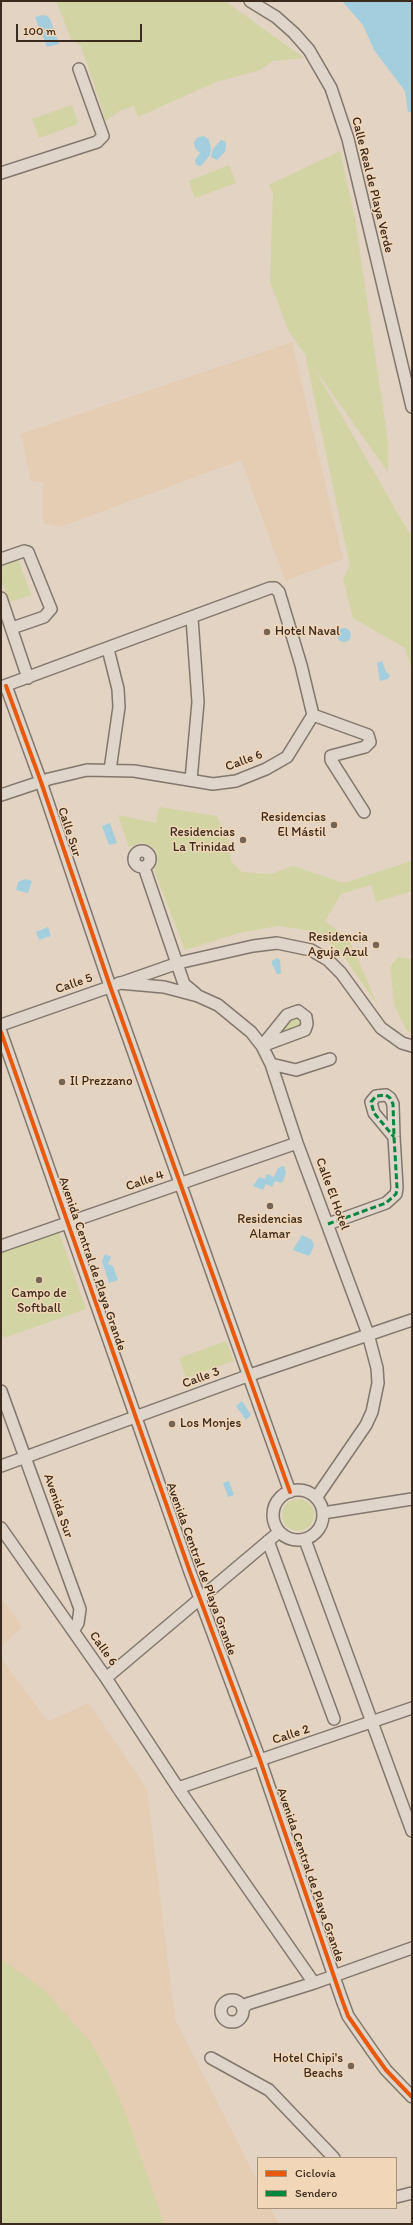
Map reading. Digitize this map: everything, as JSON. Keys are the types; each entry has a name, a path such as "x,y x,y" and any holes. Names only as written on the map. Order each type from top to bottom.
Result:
{"street":[{"name":"Calle Real de Playa Verde","path":"250,1 276,16 294,33 309,50 331,88 348,138 412,407"},
{"path":"1,173 97,142 103,136 80,69"},
{"path":"1,559 24,551 28,552 50,609 44,617 12,628"},
{"path":"3,686 108,649 270,588 275,588 278,592 301,665 312,715 368,735 370,742 365,747 331,756 331,760 364,812"},
{"path":"1,598 28,678"},
{"path":"191,780 198,702 192,618"},
{"path":"108,649 118,689 119,707 110,770"},
{"name":"Calle Sur","path":"3,686 42,782 114,985 180,1184 250,1375 290,1492"},
{"name":"Calle 6","path":"1,795 70,772 110,770 134,771 213,784 228,782 266,769 287,757 312,715"},
{"path":"144,867 184,984 198,996"},
{"name":"Calle 5","path":"1,1025 178,963 265,944 289,944 311,950 328,960 341,973 381,1028 402,1043 412,1046"},
{"name":"Calle El Hotel","path":"114,985 164,987 198,996 218,1005 239,1020 262,1046 271,1064 298,1143 368,1334 377,1368 378,1383 376,1402 366,1425 316,1498"},
{"name":"Avenida Central de Playa Grande","path":"1,1032 135,1417 260,1760 348,2016 386,2070 412,2097"},
{"path":"271,1064 296,1070 330,1059"},
{"path":"328,1224 386,1203 394,1196 397,1188 394,1137"},
{"name":"Calle 4","path":"1,1246 298,1143"},
{"name":"Calle 3","path":"1,1466 27,1458 250,1375 412,1320"},
{"name":"Avenida Sur","path":"1,1391 27,1458 80,1609 78,1622 73,1631"},
{"path":"304,1491 316,1498 323,1513 319,1530 313,1536 305,1540 296,1541 287,1538 279,1532 275,1525 274,1509 283,1496 290,1492 304,1491"},
{"path":"323,1513 412,1499"},
{"name":"Calle 6","path":"1,1528 106,1678 178,1788 314,1983"},
{"path":"106,1678 200,1596 279,1532"},
{"path":"305,1540 412,1831"},
{"path":"268,1541 334,1719"},
{"name":"Calle 2","path":"178,1788 372,1723 412,1708"},
{"path":"243,2009 247,2004 334,1977 412,1948"},
{"path":"211,2058 268,2090 333,2157"},
{"path":"397,2197 412,2193"}],"shaded area":[{"path":"292,342 343,559 285,581 241,460 60,527 43,523 43,482 31,481 21,434"},
{"path":"1,1597 22,1627 1,1647"},
{"path":"1,1658 48,1721 89,1703 147,1789 175,2019 257,2180 257,2209 272,2209 279,2224 1,2224"}],"green space":[{"path":"54,1 225,1 304,58 273,61 260,70 216,82 138,117 134,106 119,111 106,121 81,46 71,39 57,3"},
{"path":"72,105 78,124 39,138 32,119"},
{"path":"340,151 355,219 388,442 388,472 314,368 412,538 412,671 405,648 353,618 343,579 350,566 305,354 289,332 270,282 273,192 269,185"},
{"path":"229,165 236,183 195,198 189,181"},
{"path":"18,559 31,595 9,602 1,578 1,565"},
{"path":"159,807 217,816 229,841 231,861 242,872 271,874 293,866 344,883 411,861 412,857 412,891 376,902 371,885 341,894 325,921 349,939 378,1006 340,951 313,931 278,926 239,933 185,950 154,870 157,862 156,851 151,845 140,843 129,847 118,815 156,823"},
{"path":"398,957 412,959 412,1033 407,1031 395,1007 390,967"},
{"path":"293,1015 301,1018 303,1027 280,1035 288,1017"},
{"name":"Campo de Softball","path":"59,1232 86,1309 4,1338 1,1330 1,1252"},
{"path":"226,1341 234,1361 186,1378 179,1358"},
{"path":"295,1499 301,1499 311,1506 314,1515 313,1521 307,1528 301,1531 295,1531 285,1524 282,1518 282,1512 289,1502"},
{"path":"1,1959 44,1990 90,2042 108,2072 126,2114 164,2224 1,2224"}],"water":[{"path":"342,1 412,1 412,112 408,112 405,91 374,50 363,25"},
{"path":"42,15 47,16 50,19 59,44 47,47 35,17"},
{"path":"204,136 209,140 211,148 210,155 201,166 196,165 195,160 200,153 195,148 194,142 198,137"},
{"path":"221,140 225,141 225,152 217,160 211,157 213,149"},
{"path":"344,628 349,630 351,635 349,640 344,642 339,640 337,635 339,630"},
{"path":"382,661 386,672 390,675 388,679 380,681 377,663"},
{"path":"110,823 117,843 109,845 102,826"},
{"path":"25,879 32,881 28,893 16,890 18,882"},
{"path":"48,927 51,936 39,940 36,932"},
{"path":"277,958 280,960 280,974 277,974 272,964 272,961"},
{"path":"284,1166 286,1173 282,1183 275,1181 272,1187 266,1184 263,1190 253,1186 259,1177 265,1179 267,1174 274,1177 278,1168"},
{"path":"302,1235 312,1240 314,1246 309,1256 293,1250"},
{"path":"105,1254 111,1257 108,1264 113,1266 118,1280 109,1283 102,1261"},
{"path":"242,1401 251,1415 246,1420 236,1406"},
{"path":"229,1481 234,1495 228,1497 223,1483"}],"marked path":[{"path":"328,1224 386,1203 396,1194 393,1104 390,1098 386,1095 376,1096 371,1102 374,1113 394,1137"}],"cycle path":[{"path":"6,686 41,782 110,986 290,1492"},
{"path":"1,1032 190,1572 260,1760 348,2016 386,2070 412,2097"}],"place":[{"name":"Hotel Naval","path":"267,632"},
{"name":"Residencias El Mástil","path":"334,825"},
{"name":"Residencias La Trinidad","path":"243,840"},
{"name":"Residencia Aguja Azul","path":"376,945"},
{"name":"Il Prezzano","path":"62,1082"},
{"name":"Residencias Alamar","path":"270,1206"},
{"name":"Campo de Softball","path":"39,1280"},
{"name":"Los Monjes","path":"172,1424"},
{"name":"Hotel Chipi's Beachs","path":"351,2066"}]}
